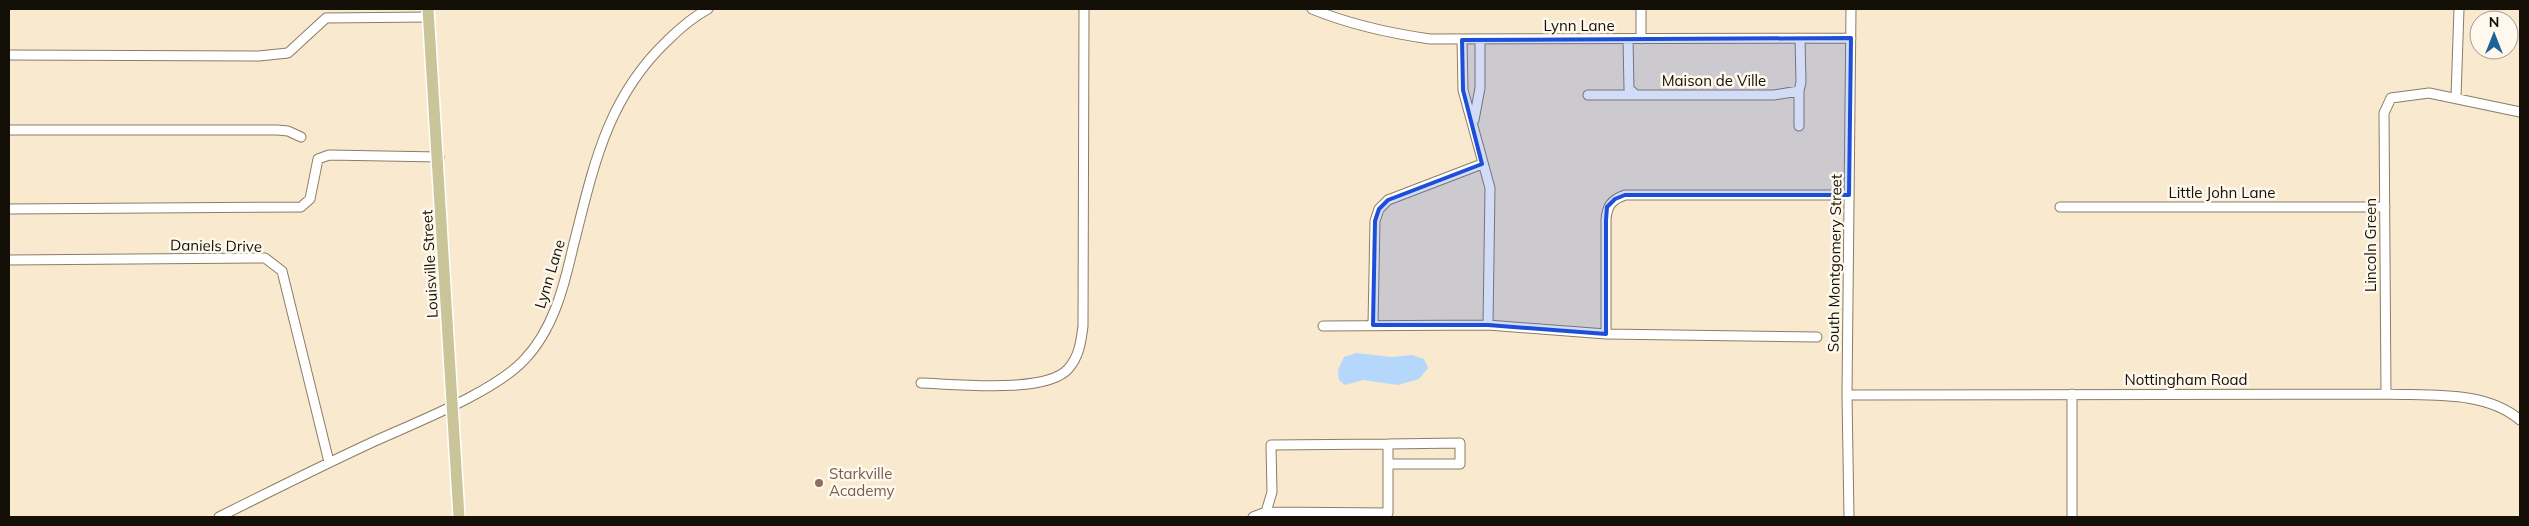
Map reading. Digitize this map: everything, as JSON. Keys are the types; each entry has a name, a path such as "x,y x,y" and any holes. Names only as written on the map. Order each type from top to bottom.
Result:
{"main road":[{"name":"Louisville Street","path":"429,13 460,517"}],"street":[{"name":"Lynn Lane","path":"219,517 329,462 453,405 506,376 524,360 543,336 558,306 594,161 609,122 628,85 651,57 677,32 708,9"},
{"path":"921,383 1016,386 1038,384 1057,378 1067,370 1077,357 1083,326 1084,9"},
{"name":"Lynn Lane","path":"1312,9 1343,21 1382,32 1430,39 1851,38"},
{"path":"1641,9 1641,39"},
{"name":"South Montgomery Street","path":"1849,517 1847,395 1851,9"},
{"path":"2459,9 2456,97 2520,112"},
{"path":"9,55 259,56 288,53 326,18 429,13"},
{"path":"1799,126 1800,38"},
{"path":"1628,39 1629,89 1636,95"},
{"path":"1462,40 1463,90 1490,188 1488,325"},
{"path":"1473,122 1480,88 1480,40"},
{"name":"Maison de Ville","path":"1588,96 1774,95 1799,91"},
{"name":"Lincoln Green","path":"2386,394 2384,113 2391,98 2429,93 2456,97"},
{"path":"9,130 277,130 288,131 301,137"},
{"path":"9,209 301,207 310,198 318,159 328,155 439,157"},
{"path":"1373,325 1375,221 1379,209 1388,200 1482,164"},
{"path":"1606,334 1606,220 1607,207 1615,199 1625,195 1849,195"},
{"name":"Little John Lane","path":"2060,207 2385,207"},
{"name":"Daniels Drive","path":"9,260 265,258 274,263 282,271 329,462"},
{"path":"1323,326 1488,325 1606,334 1817,337"},
{"path":"2072,394 2072,517"},
{"name":"Nottingham Road","path":"1847,395 2386,394 2466,398 2489,403 2514,414 2520,420"},
{"path":"1266,512 1272,492 1271,445 1460,443 1460,464 1388,464"},
{"path":"1253,517 1266,512 1388,512 1388,444"}],"highlighted area":[{"path":"1851,38 1849,195 1625,195 1615,199 1607,207 1606,220 1606,334 1488,325 1373,325 1375,221 1379,209 1388,200 1482,164 1463,90 1462,40"}],"water":[{"path":"1356,353 1391,357 1412,355 1424,359 1428,368 1419,379 1398,385 1363,380 1345,385 1339,380 1338,370 1344,357"}],"place":[{"name":"Starkville Academy","path":"819,483"}]}
